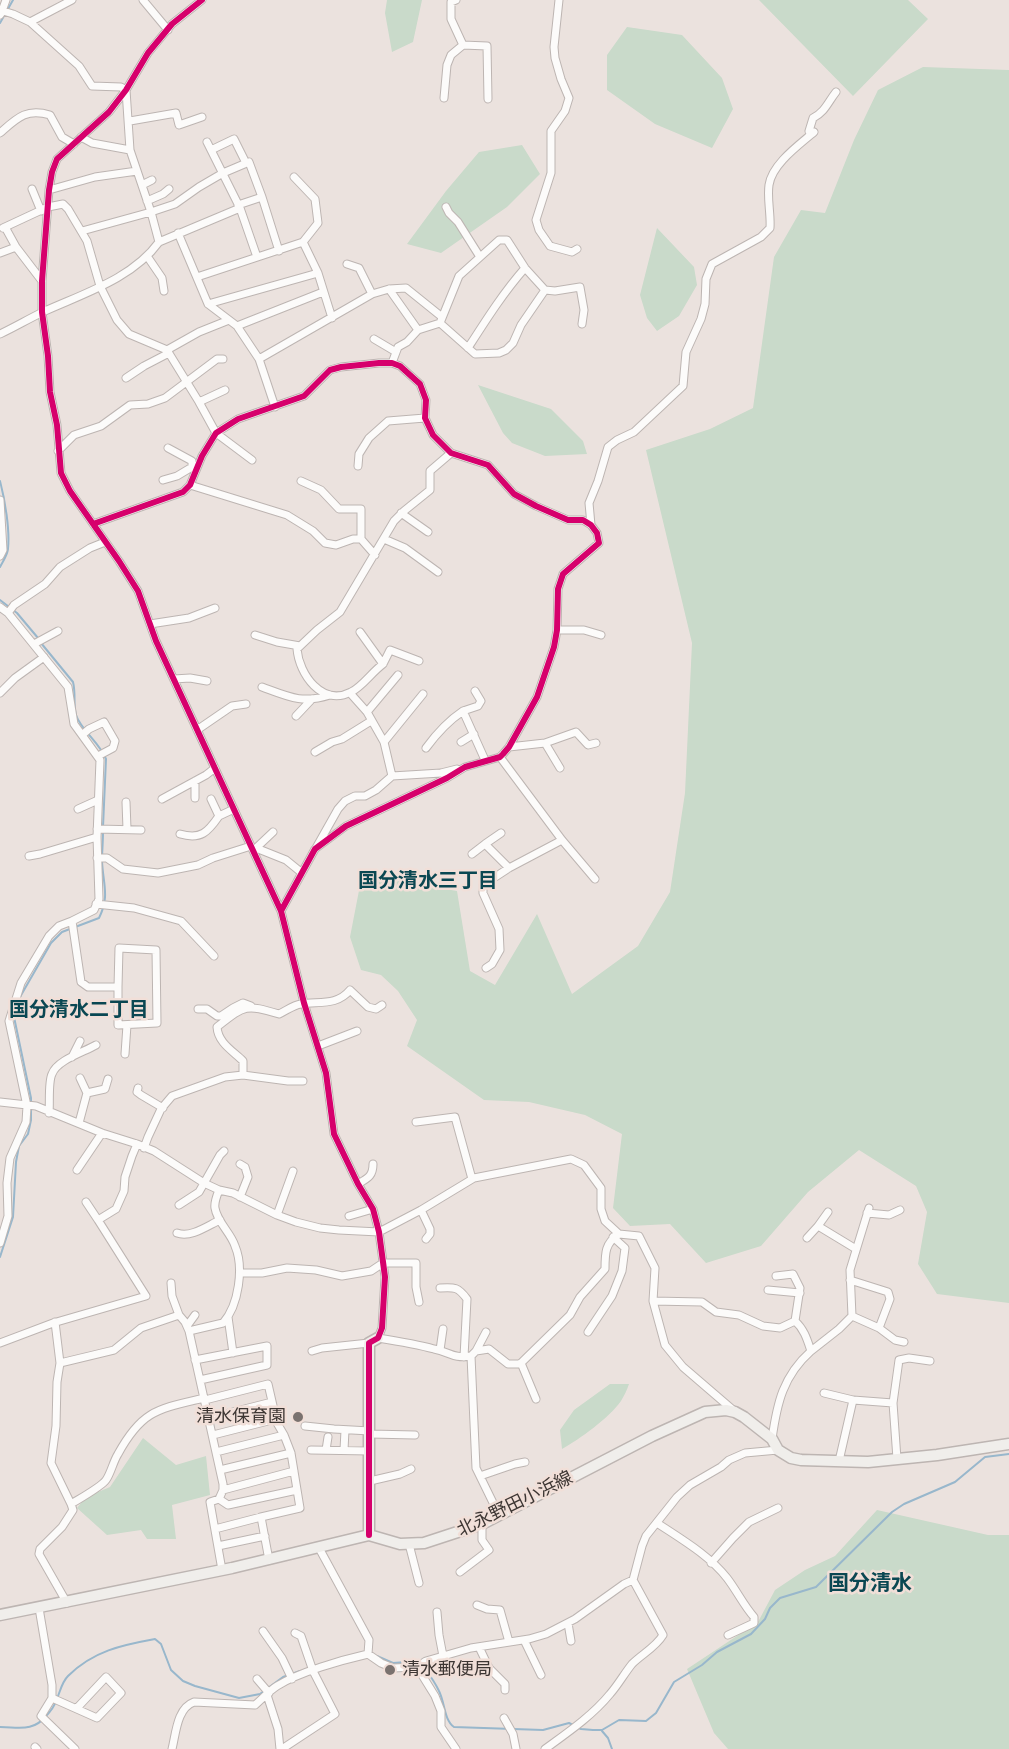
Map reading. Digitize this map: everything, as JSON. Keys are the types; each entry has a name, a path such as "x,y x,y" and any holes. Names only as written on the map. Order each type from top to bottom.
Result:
{"main road":[{"path":"0,1615 269,1560 369,1535 374,1341"},
{"name":"北永野田小浜線","path":"369,1535 400,1544 424,1543 482,1524 532,1496 696,1415 721,1410 735,1412"},
{"path":"735,1412 752,1423 771,1439 778,1450 791,1458 868,1462 1009,1444"}],"street":[{"path":"6,0 2,12 30,22 79,66 92,86 121,87 126,90"},
{"path":"30,22 58,3 72,0"},
{"path":"143,0 168,30"},
{"path":"202,0 172,24 148,53 126,90 109,112 57,159 49,190 42,281 42,312 50,392 57,425 61,472 70,492 138,591 174,679 281,910 304,1003 326,1073 334,1134 373,1209 379,1232 385,1277 382,1328 374,1341"},
{"path":"456,0 451,2 451,19 463,45"},
{"path":"559,0 555,58 569,98 565,111 551,131 551,173 536,220 539,230 550,246 572,252 577,249"},
{"path":"444,98 447,65 451,55 463,45 487,46 488,99"},
{"path":"126,90 130,121 130,150 159,242"},
{"path":"591,525 589,503 608,447 634,432 683,387 686,352 701,319 705,304 706,279 712,264 761,237 770,228 769,184 775,171 789,153 814,132 809,131 813,118 822,114 836,92"},
{"path":"0,133 15,120 28,113 40,112 50,115 62,137 74,144"},
{"path":"130,121 176,113 179,125 202,117"},
{"path":"81,137 92,143 130,150"},
{"path":"211,150 234,139 246,163 249,162 279,250"},
{"path":"207,142 239,207 257,257"},
{"path":"82,231 175,204 223,173 246,163"},
{"path":"49,190 95,177 137,171"},
{"path":"197,277 303,242 318,223 315,199 294,177"},
{"path":"142,185 152,180"},
{"path":"32,189 41,211"},
{"path":"147,201 169,189"},
{"path":"0,334 134,268 159,242 262,198"},
{"path":"42,281 2,228 48,207 63,204 82,231 100,286 117,320 129,334 168,352 200,402 216,433 252,460"},
{"path":"446,207 480,257"},
{"path":"178,233 208,304 237,326 259,358 275,407"},
{"path":"392,363 398,347 407,342 418,330 441,320 459,276 499,240 507,240 525,268 545,290 555,291 580,287 584,310 582,324"},
{"path":"303,242 318,273 332,318"},
{"path":"0,253 16,247"},
{"path":"147,256 162,278 164,291"},
{"path":"347,264 358,268 372,294"},
{"path":"468,348 490,312 525,268"},
{"path":"208,304 318,273"},
{"path":"259,358 372,294 389,289 406,288 475,354 499,353 513,343 521,325 545,290"},
{"path":"389,289 418,330"},
{"path":"237,326 323,292"},
{"path":"126,378 199,332 229,320"},
{"path":"374,339 396,352"},
{"path":"58,451 74,435 100,426 130,405 148,404 165,398 217,359 223,358"},
{"path":"93,524 183,492 190,485 195,468 216,433 238,420 304,396 330,370 392,363 400,366 420,384 426,400 425,418 434,435 451,453 488,465 514,494 568,520 583,520 597,533 599,543 563,574 558,589 557,630 554,647 537,697 509,747 500,757 441,773 392,776 370,793 345,801 338,809 281,910"},
{"path":"200,402 225,390"},
{"path":"358,466 360,454 369,438 388,421 425,418"},
{"path":"168,448 192,461 195,468"},
{"path":"419,661 407,660 391,646 383,664 350,693 335,696 319,691 308,679 298,662 297,649 340,612 394,521 430,490 430,471 451,453"},
{"path":"163,480 195,468"},
{"path":"301,481 321,490 339,508 362,509 361,539"},
{"path":"190,485 287,515 313,531 325,543 336,545 353,538 361,539 375,555"},
{"path":"0,500 3,550 0,556"},
{"path":"401,513 428,532"},
{"path":"384,539 405,548 438,572"},
{"path":"11,609 45,584 60,567 90,548 105,542"},
{"path":"0,607 11,609 68,687 74,724 85,732 100,760 97,832 98,904 94,910 73,926 59,926 49,936 21,983 9,1021 27,1106 26,1122 10,1158 7,1183 8,1216 0,1243"},
{"path":"150,624 189,618 215,608"},
{"path":"557,630 584,630 601,635"},
{"path":"35,644 58,631"},
{"path":"360,633 383,664"},
{"path":"255,635 300,646"},
{"path":"0,693 15,678 44,657"},
{"path":"367,712 399,675"},
{"path":"174,679 190,678 207,681"},
{"path":"262,687 302,700 330,695"},
{"path":"426,747 451,719 463,711 478,706 481,701 475,691"},
{"path":"350,693 367,712 384,742 392,776"},
{"path":"384,742 423,694"},
{"path":"296,716 312,699"},
{"path":"197,730 232,702 246,704"},
{"path":"463,711 485,760"},
{"path":"315,752 371,721"},
{"path":"85,732 104,722 115,741 113,748 99,756"},
{"path":"509,747 545,743 576,732 588,745 596,743"},
{"path":"461,742 474,734"},
{"path":"545,743 560,768"},
{"path":"500,757 562,840 595,879"},
{"path":"315,849 346,826 447,778 465,767"},
{"path":"162,799 215,768"},
{"path":"195,781 195,798"},
{"path":"212,799 219,816"},
{"path":"78,809 98,800"},
{"path":"126,802 126,829"},
{"path":"180,834 189,837 210,830 219,816 234,809"},
{"path":"29,856 108,829 141,830"},
{"path":"97,858 107,858 123,869 158,873 198,865 213,858 253,848 273,832"},
{"path":"472,854 501,833"},
{"path":"486,968 492,964 500,950 499,929 483,893 483,885 509,868 562,840"},
{"path":"485,844 509,868"},
{"path":"253,848 286,860 302,873"},
{"path":"98,904 134,908 181,921 214,956"},
{"path":"73,926 81,982 88,987 118,987"},
{"path":"119,948 156,950 157,1023 118,1025 118,987 119,948"},
{"path":"198,1010 207,1009 221,1016 243,1004 279,1014 304,1003 324,1003 337,1000 350,990 368,1007 376,1009 382,1005"},
{"path":"243,1075 243,1061 220,1041 217,1028 238,1011 254,1007"},
{"path":"125,1054 127,1025"},
{"path":"318,1046 357,1031"},
{"path":"72,1057 80,1041"},
{"path":"49,1113 51,1075 57,1066 96,1045"},
{"path":"98,1220 117,1209 132,1156 148,1137 172,1096 217,1080 243,1075 303,1081"},
{"path":"79,1123 87,1093 80,1078"},
{"path":"87,1093 105,1089 108,1079"},
{"path":"138,1088 137,1092 163,1108"},
{"path":"0,1102 36,1106 49,1113 154,1151 204,1183 219,1190 233,1192 296,1222 320,1228 357,1232 379,1232 472,1179 571,1159 584,1165 601,1188 601,1209 605,1221 625,1248 622,1271 612,1296 588,1332"},
{"path":"416,1122 455,1116 472,1179"},
{"path":"77,1170 102,1133"},
{"path":"179,1205 199,1192 224,1151"},
{"path":"240,1164 245,1167 248,1177 240,1197"},
{"path":"358,1184 370,1177 373,1164"},
{"path":"278,1215 293,1171"},
{"path":"188,1329 223,1323 233,1308 240,1273 235,1245 215,1207 219,1190"},
{"path":"0,1343 55,1322 146,1296 86,1202"},
{"path":"349,1216 373,1209"},
{"path":"421,1210 430,1229 430,1234 426,1239"},
{"path":"852,1316 850,1270 868,1210 889,1215 900,1210"},
{"path":"807,1238 828,1212"},
{"path":"177,1233 190,1234 220,1220"},
{"path":"818,1226 856,1249"},
{"path":"616,1235 639,1236 648,1250 656,1269 653,1301 664,1345 683,1367 735,1412"},
{"path":"312,1351 374,1341 411,1343 440,1350 454,1357 489,1349 508,1364 519,1364 570,1315 580,1297 605,1269 605,1251 616,1235"},
{"path":"240,1273 262,1273 287,1268 316,1270 342,1276 370,1271 383,1263 416,1263 416,1287 419,1302"},
{"path":"776,1276 794,1274 800,1288 795,1321"},
{"path":"850,1280 888,1292 890,1299 879,1328"},
{"path":"171,1283 172,1296 179,1315 188,1329 220,1470 223,1490 219,1499 210,1502 222,1570"},
{"path":"440,1287 454,1287 461,1291 467,1299 476,1468 499,1515"},
{"path":"768,1290 800,1293"},
{"path":"653,1301 702,1302 716,1312 739,1314 763,1326 780,1328 795,1321"},
{"path":"60,1363 114,1350 141,1328 179,1315"},
{"path":"188,1329 195,1315"},
{"path":"852,1316 879,1328 895,1340 904,1342"},
{"path":"771,1439 776,1408 792,1370 852,1316"},
{"path":"228,1317 233,1353"},
{"path":"795,1321 804,1332 811,1351"},
{"path":"55,1322 60,1363 51,1463 73,1510 62,1527 39,1549 39,1554 67,1603"},
{"path":"440,1350 443,1329"},
{"path":"470,1355 486,1332"},
{"path":"195,1360 267,1346 267,1365 200,1380"},
{"path":"897,1458 893,1403 898,1360 909,1358 930,1361"},
{"path":"521,1363 536,1399"},
{"path":"71,1504 105,1481 118,1454 132,1432 147,1415 163,1408 268,1384 276,1419 291,1453 300,1508 215,1529"},
{"path":"825,1393 854,1400 893,1403"},
{"path":"840,1461 854,1400"},
{"path":"209,1418 272,1402"},
{"path":"213,1435 276,1419"},
{"path":"305,1426 415,1436"},
{"path":"344,1450 345,1430"},
{"path":"216,1452 284,1435"},
{"path":"326,1450 328,1437"},
{"path":"311,1450 370,1451"},
{"path":"545,1749 611,1694 621,1677 657,1644 663,1635 633,1580 646,1536 677,1497 690,1485 729,1460 745,1453 778,1450"},
{"path":"220,1470 291,1453"},
{"path":"480,1476 525,1462"},
{"path":"370,1481 411,1469"},
{"path":"223,1490 294,1472"},
{"path":"219,1499 228,1505 297,1490"},
{"path":"711,1563 749,1522 778,1508"},
{"path":"261,1517 269,1560"},
{"path":"657,1523 693,1548 727,1578 754,1617 754,1623 728,1635"},
{"path":"460,1572 489,1550 482,1540 482,1524"},
{"path":"218,1546 264,1536"},
{"path":"409,1544 419,1582"},
{"path":"319,1548 369,1640 368,1654"},
{"path":"368,1654 393,1668 417,1667 426,1661 479,1647 546,1634 568,1623 633,1580"},
{"path":"477,1605 500,1610 509,1642"},
{"path":"39,1608 50,1668 52,1698 41,1716 72,1748"},
{"path":"437,1612 444,1656"},
{"path":"568,1623 571,1641"},
{"path":"263,1631 282,1658 291,1679"},
{"path":"257,1679 268,1694 281,1749 335,1714 314,1671 302,1636 295,1633"},
{"path":"524,1640 541,1674"},
{"path":"479,1647 489,1668 505,1684 506,1690"},
{"path":"172,1749 178,1722 188,1704 194,1702 255,1705 276,1686 291,1679 368,1654"},
{"path":"417,1667 435,1696 441,1711 441,1727 456,1749"},
{"path":"52,1698 97,1718 121,1693 106,1677 77,1708"},
{"path":"504,1718 512,1731 516,1749"}],"green space":[{"path":"387,0 422,0 413,42 392,52 385,13"},
{"path":"759,0 908,0 928,19 853,96"},
{"path":"627,27 682,35 722,78 733,109 712,148 655,124 607,90 607,55"},
{"path":"923,67 1009,70 1009,1303 937,1294 918,1264 927,1212 916,1186 859,1150 808,1192 761,1246 706,1263 670,1224 630,1226 613,1208 622,1134 585,1115 529,1102 484,1100 407,1046 417,1020 398,991 381,975 361,970 350,937 362,875 457,891 470,971 495,985 537,914 572,994 638,946 670,892 685,793 692,643 646,450 710,429 753,408 774,257 801,210 825,213 854,140 878,90"},
{"path":"522,145 540,174 507,207 441,253 407,244 446,191 479,152"},
{"path":"657,228 694,267 697,285 679,316 657,331 647,318 640,295"},
{"path":"478,385 551,409 583,441 587,454 545,456 512,443 503,433"},
{"path":"610,1384 629,1384 621,1401 602,1421 562,1449 560,1430 574,1410"},
{"path":"143,1438 176,1465 206,1456 210,1495 172,1505 176,1539 147,1539 141,1530 107,1535 77,1508 86,1497 110,1487"},
{"path":"877,1510 988,1535 1009,1535 1009,1749 728,1749 714,1733 687,1669 758,1622 775,1590 805,1570 835,1556"}],"waterway":[{"path":"0,23 13,0"},
{"path":"0,481 7,515 8,541 7,554 0,567"},
{"path":"0,600 17,613 38,638"},
{"path":"41,643 73,682 78,720 106,759 103,827"},
{"path":"20,997 51,943 62,932 99,918 105,896 102,861 103,832"},
{"path":"0,1257 13,1217 19,1146 28,1134 31,1120 31,1098 14,1017"},
{"path":"423,1666 432,1678 441,1696 446,1716 454,1727 543,1730 569,1723 581,1729 602,1730 619,1720 646,1721 656,1713 674,1682 702,1665 717,1652 751,1634 780,1598 816,1587 892,1512 904,1504 955,1482 985,1457 1009,1454"},
{"path":"0,1727 31,1727 41,1721 52,1709 64,1682 78,1667 109,1650 155,1639 161,1644 171,1670 183,1681 239,1698 260,1694 264,1691"},
{"path":"377,1656 393,1663 420,1661"},
{"path":"268,1688 283,1677 300,1671"},
{"path":"602,1731 608,1738 612,1749"}],"cycle path":[{"path":"202,0 172,24 148,53 126,90 109,112 57,159 49,190 42,281 42,312 50,392 57,425 61,473 70,491 138,591 156,641 281,911 304,1003 326,1073 334,1134 373,1209 379,1232 385,1277 382,1328 378,1338 369,1343 369,1535"},
{"path":"93,524 183,492 190,485 202,456 216,433 238,419 304,396 330,370 392,363 400,366 420,384 426,400 425,418 433,435 451,453 488,465 514,494 568,520 583,520 597,533 599,543 563,574 558,589 557,630 554,647 537,697 509,747 500,757 465,767 447,778 346,826 315,849 281,911"}],"place":[{"name":"清水保育園","path":"298,1417"},
{"name":"清水郵便局","path":"390,1670"}],"district":[{"name":"国分清水三丁目","path":"428,881"},
{"name":"国分清水二丁目","path":"79,1010"},
{"name":"国分清水","path":"870,1584"}]}
